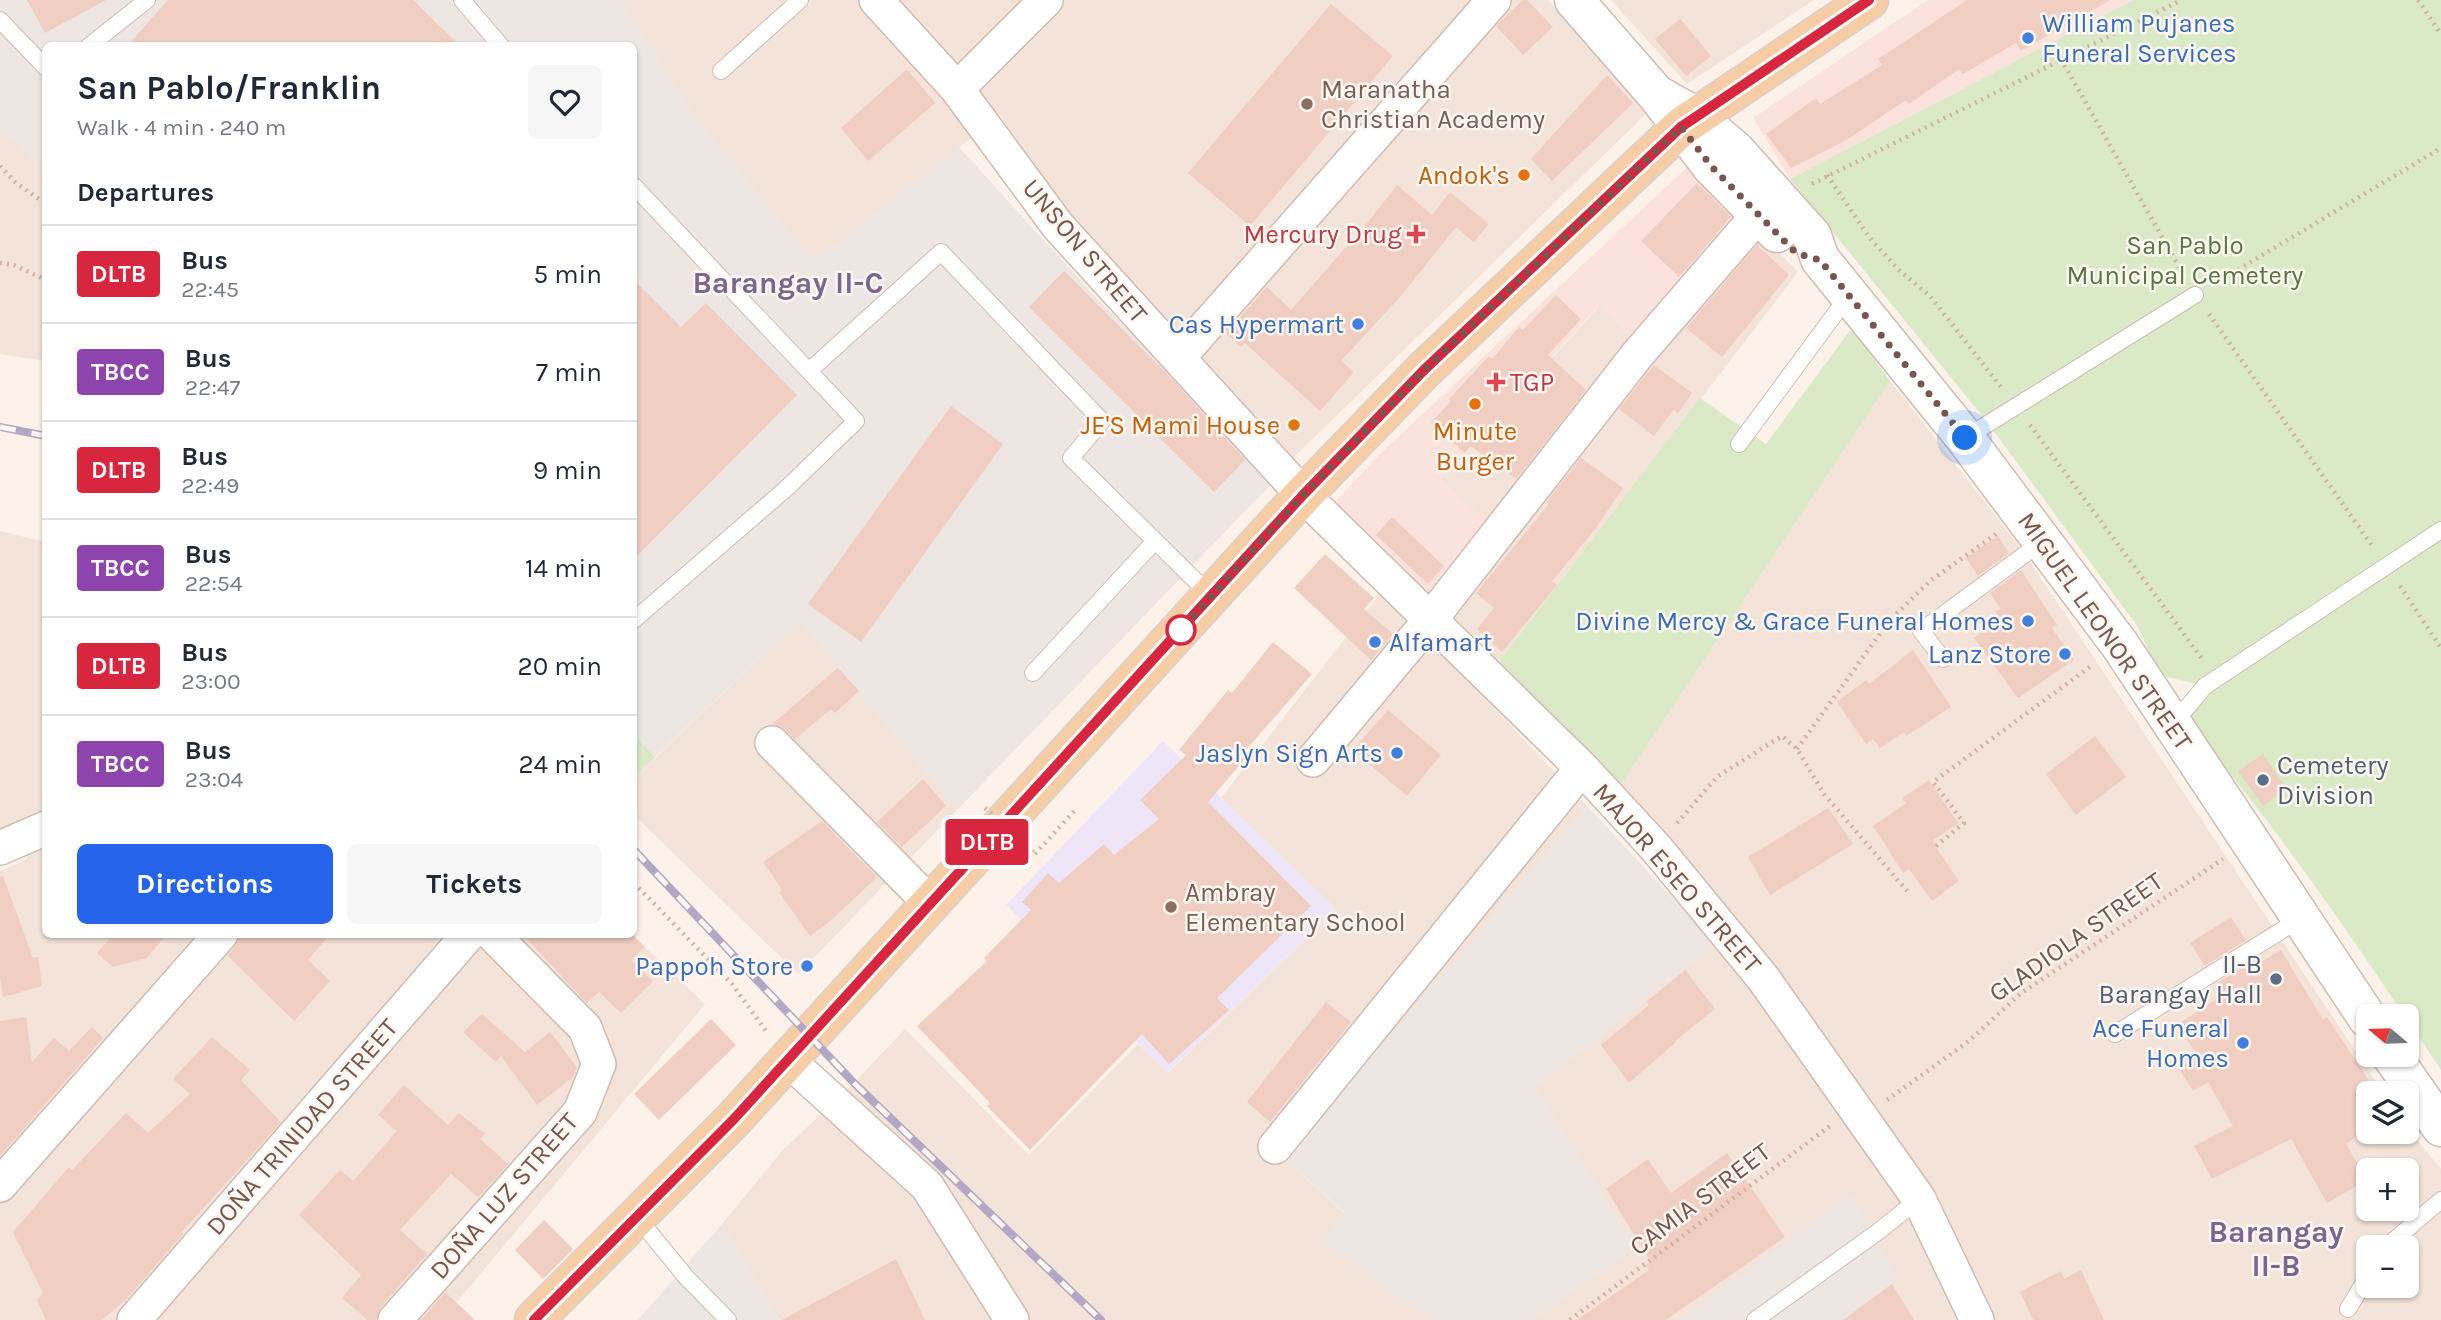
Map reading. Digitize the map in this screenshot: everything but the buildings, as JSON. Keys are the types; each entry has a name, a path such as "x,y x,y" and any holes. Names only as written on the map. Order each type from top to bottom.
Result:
{"main road":[{"path":"534,1320 733,1120 1303,495 1424,370 1688,122 1869,0"}],"street":[{"name":"UNSON STREET","path":"876,0 957,89 1058,226 1303,495"},
{"path":"957,89 1046,0"},
{"path":"1178,358 1494,0"},
{"name":"MIGUEL LEONOR STREET","path":"1574,0 1656,94 1688,122 1712,167 1771,209 1796,253 1820,260 1965,438 2120,645 2358,1004"},
{"path":"1313,760 1430,620 1638,354 1771,209"},
{"name":"MAJOR ESEO STREET","path":"1303,495 1582,768 1656,848 1763,978 1919,1199 1977,1320"},
{"path":"772,743 931,904"},
{"path":"1275,1147 1582,768"},
{"path":"0,848 42,830"},
{"path":"0,1185 216,938"},
{"name":"DOÑA TRINIDAD STREET","path":"134,1320 466,938"},
{"name":"DOÑA LUZ STREET","path":"395,1320 580,1112 599,1064 585,1028 496,938"},
{"path":"788,1060 927,1186 1012,1320"},
{"path":"2400,1068 2441,1127"}],"lane":[{"path":"94,42 147,0"},
{"path":"462,0 498,42"},
{"path":"721,71 800,0"},
{"path":"0,20 42,64"},
{"path":"637,189 856,421 788,487 637,617"},
{"path":"809,371 941,252 1102,421 1072,458 1212,597"},
{"path":"1739,444 1849,295"},
{"path":"1965,438 2195,295"},
{"path":"2173,724 2206,687 2386,564 2441,530"},
{"path":"1033,673 1156,541"},
{"path":"1943,659 1922,631 2044,541"},
{"path":"2115,1034 2300,919"},
{"path":"1755,1320 1919,1199"},
{"path":"2400,1235 2441,1200"},
{"path":"636,1216 686,1277 728,1320"},
{"path":"2348,1309 2356,1296"}],"path":[{"path":"1771,209 1827,175 2182,0"},
{"path":"2418,0 2441,34"},
{"path":"2061,59 2195,295 2386,564 2441,648"},
{"path":"2195,295 2441,148"},
{"path":"0,166 15,182 42,201"},
{"path":"0,263 14,265 42,278"},
{"path":"1936,846 1964,823 1933,782 2120,645"},
{"path":"1656,848 1718,776 1782,736 1797,750 1824,794 1908,892"},
{"path":"985,808 1035,854 1077,808"},
{"name":"GLADIOLA STREET","path":"1857,1114 1969,1041 2020,994 2249,841"},
{"path":"637,886 732,984 788,1060"},
{"name":"CAMIA STREET","path":"1570,1320 1857,1114"}],"shaded area":[{"path":"0,0 620,0 697,120 814,262 959,147 1099,301 1278,477 957,810 800,620 655,757 637,737 637,42 42,42 42,165 0,129"},
{"path":"620,0 1548,0 1652,108 1292,459 1070,226 1000,115 814,262 697,120"},
{"path":"1611,0 1814,0 1687,84"},
{"path":"1928,0 2133,0 1790,179 1753,118"},
{"path":"0,129 42,165 42,361 0,354"},
{"path":"1696,159 1747,216 1636,341 1598,306 1442,481 1491,525 1424,592 1335,502 1383,451"},
{"path":"1755,228 1798,272 1496,666 1424,592 1490,525 1442,481 1599,306 1636,341"},
{"path":"1890,381 2020,547 2356,1052 2356,1068 2367,1068 2375,1081 2356,1081 2356,1144 2419,1143 2441,1169 2441,1320 1532,1320 1635,1247 1535,1087 1715,944 1620,786"},
{"path":"0,531 42,541 42,938 635,938 705,1004 442,1320 0,1320 0,871 28,859 9,831 0,834"},
{"path":"1382,591 1587,806 1285,1159 1344,1213 1323,1241 1432,1320 779,1320 722,1224 782,1151 854,1083 905,1029 1029,1155 1138,1044 1168,1073 1336,909 1221,798"},
{"path":"800,620 957,810 798,974 637,818 637,775"},
{"name":"Ambray Elementary School","path":"1163,741 1336,909 1167,1073 1006,905"},
{"path":"1587,806 1715,944 1535,1087 1635,1247 1532,1320 1432,1320 1322,1241 1344,1212 1285,1159"},
{"path":"1852,1193 1898,1279 1842,1320 1679,1320"},
{"path":"722,1224 779,1320 638,1320"}],"green space":[{"name":"San Pablo Municipal Cemetery","path":"2133,0 2441,0 2441,1070 2419,1037 2419,1004 2396,1004 2285,844 2181,716 2205,686 2159,675 2138,627 1987,422 1790,179"},
{"path":"1852,328 1890,381 1620,786 1496,666 1700,398 1766,444"},
{"path":"637,737 655,757 637,775"}],"railway":[{"path":"0,427 42,435"},
{"path":"637,853 854,1083 1101,1320"}],"bus line":[{"name":"DLTB","path":"534,1320 733,1120 1303,495 1424,370 1629,173 1681,127 1869,0"}],"place":[{"name":"William Pujanes Funeral Services","path":"2028,38"},
{"name":"Maranatha Christian Academy","path":"1307,104"},
{"name":"Andok's","path":"1524,175"},
{"name":"Mercury Drug","path":"1416,234"},
{"name":"Cas Hypermart","path":"1358,324"},
{"name":"TGP","path":"1496,382"},
{"name":"Minute Burger","path":"1475,404"},
{"name":"JE'S Mami House","path":"1294,425"},
{"name":"Divine Mercy & Grace Funeral Homes","path":"2028,621"},
{"name":"Alfamart","path":"1375,642"},
{"name":"Lanz Store","path":"2065,654"},
{"name":"Jaslyn Sign Arts","path":"1397,753"},
{"name":"Cemetery Division","path":"2263,780"},
{"name":"Ambray Elementary School","path":"1171,907"},
{"name":"Pappoh Store","path":"807,966"},
{"name":"II-B Barangay Hall","path":"2276,979"},
{"name":"Ace Funeral Homes","path":"2243,1043"}],"district":[{"name":"Barangay II-C","path":"788,283"},
{"name":"Barangay II-B","path":"2276,1249"}],"route":[{"path":"1181,630 1179,632 1303,495 1424,370 1629,173 1681,127 1712,167 1796,253 1820,260 1965,438"}]}
